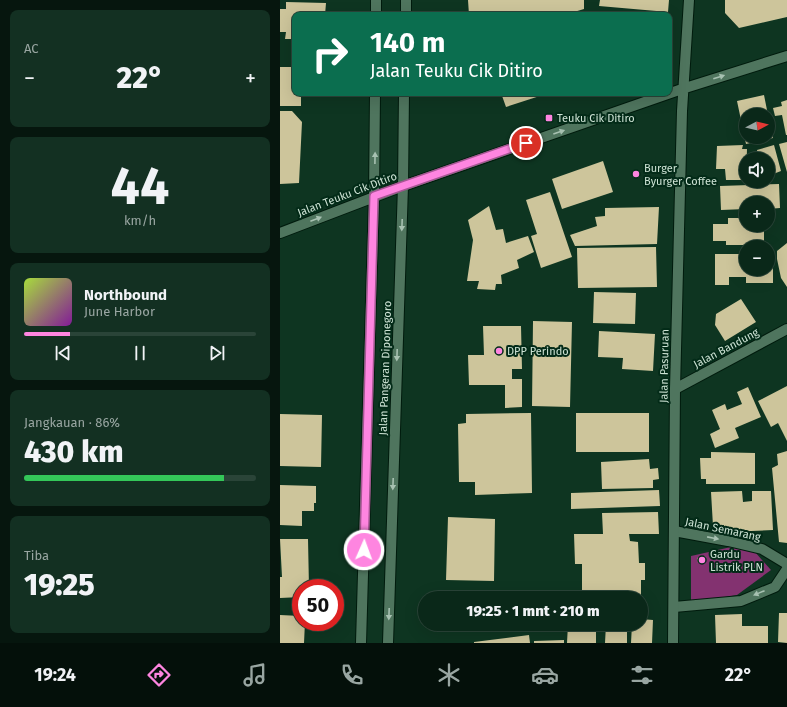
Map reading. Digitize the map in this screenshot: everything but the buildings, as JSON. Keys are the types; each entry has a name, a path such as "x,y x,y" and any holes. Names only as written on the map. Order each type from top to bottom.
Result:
{"main road":[{"path":"376,0 376,12"},
{"path":"406,0 406,12"},
{"name":"Jalan Pasuruan","path":"673,643 682,89 689,0"},
{"name":"Jalan Teuku Cik Ditiro","path":"672,92 787,56"},
{"name":"Jalan Pangeran Diponegoro","path":"361,643 374,196 375,96"},
{"name":"Jalan Pangeran Diponegoro","path":"388,643 403,186 404,96"},
{"name":"Jalan Teuku Cik Ditiro","path":"280,232 374,196 662,96"},
{"name":"Jalan Bandung","path":"676,389 787,329"},
{"name":"Jalan Semarang","path":"674,531 762,549 787,564"},
{"path":"674,607 741,601 775,587 787,569"}],"shaded area":[{"path":"731,547 755,552 771,570 737,595 691,603 691,556"}],"place":[{"name":"Teuku Cik Ditiro","path":"549,118"},
{"name":"Burger Byurger Coffee","path":"636,174"},
{"name":"DPP Perindo","path":"499,351"},
{"name":"Gardu Listrik PLN","path":"702,560"}],"route":[{"path":"364,550 374,196 526,143"}]}
